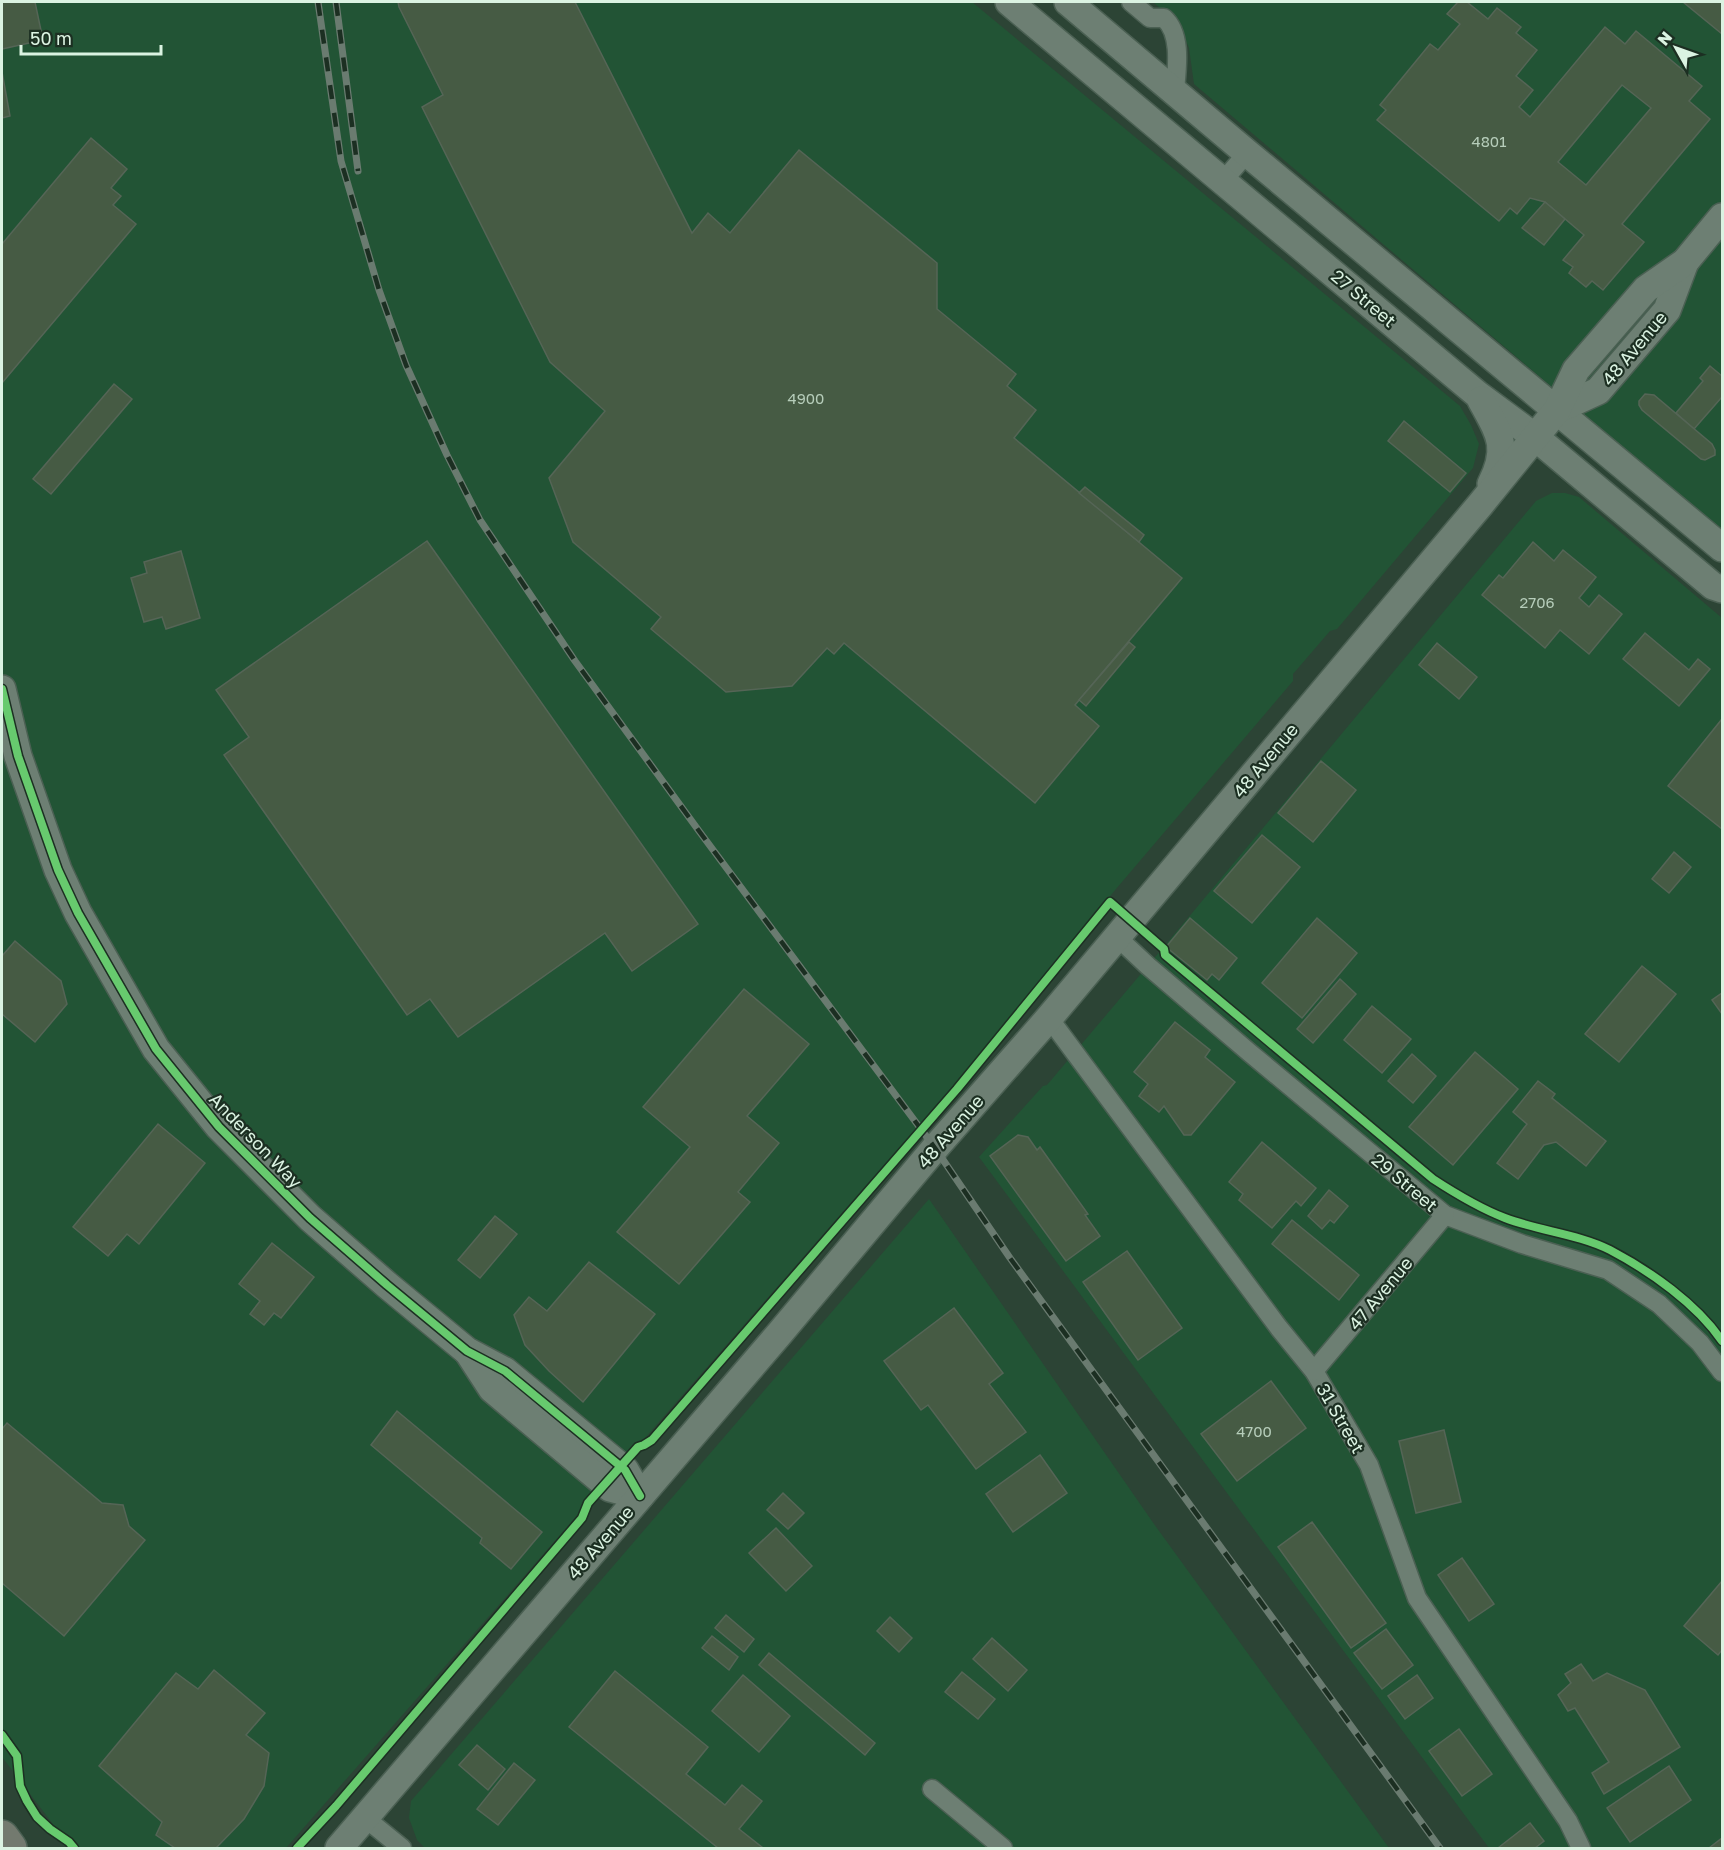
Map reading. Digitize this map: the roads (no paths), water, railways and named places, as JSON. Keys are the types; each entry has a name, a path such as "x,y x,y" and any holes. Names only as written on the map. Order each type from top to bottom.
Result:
{"highway":[{"path":"2,1837 10,1848"}],"main road":[{"name":"27 Street","path":"1009,2 1477,394 1535,437 1713,586 1722,589"},
{"name":"27 Street","path":"1068,2 1722,548"},
{"name":"48 Avenue","path":"339,1848 935,1148 1049,1018 1480,505 1557,410 1576,370 1646,289 1685,262 1722,217"},
{"path":"1477,394 1500,438 1500,465 1480,505"},
{"name":"Anderson Way","path":"2,689 18,756 58,870 78,913 156,1049 219,1127 310,1218 467,1351 505,1371 621,1466 640,1496"}],"street":[{"path":"1131,2 1150,18 1164,18 1171,25 1178,58 1174,90"},
{"path":"1223,181 1247,153"},
{"name":"29 Street","path":"1117,937 1242,1046 1445,1215 1522,1244 1608,1270 1659,1304 1700,1343 1722,1372"},
{"name":"31 Street","path":"1049,1018 1279,1328 1314,1371 1369,1465 1417,1598 1568,1821 1581,1848"},
{"name":"47 Avenue","path":"1314,1371 1445,1215"},
{"path":"932,1789 1003,1848"},
{"path":"364,1817 402,1848"}],"railway":[{"path":"318,2 341,161 379,290 406,365 480,520 575,661 935,1148 1010,1258 1440,1848"},
{"path":"336,2 358,171"}]}
